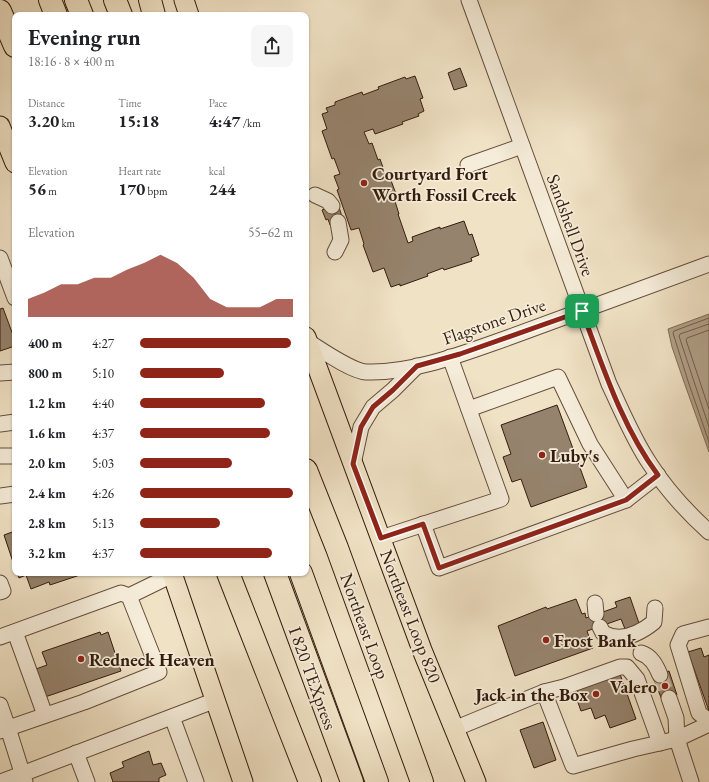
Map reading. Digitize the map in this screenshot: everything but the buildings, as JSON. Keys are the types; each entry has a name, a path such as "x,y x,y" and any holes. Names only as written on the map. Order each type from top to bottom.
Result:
{"highway":[{"path":"50,0 55,12"},
{"path":"76,0 81,12"},
{"path":"114,0 120,12"},
{"path":"150,0 153,12"},
{"path":"0,11 12,39"},
{"name":"Northeast Loop","path":"309,478 337,548 422,782"},
{"path":"229,576 310,782"},
{"name":"I 820 TEXpress","path":"276,576 352,782"},
{"name":"I 820 TEXpress","path":"302,576 377,782"}],"main road":[{"path":"184,0 188,12"},
{"path":"0,126 12,156"},
{"name":"Northeast Loop 820","path":"309,344 422,650 476,782"},
{"path":"173,576 243,782"}],"street":[{"name":"Sandshell Drive","path":"468,0 609,384 629,428 650,464 693,517 709,532"},
{"path":"468,165 522,146"},
{"path":"315,194 328,201 332,206"},
{"path":"335,252 341,240 338,222"},
{"path":"0,258 12,290"},
{"name":"Flagstone Drive","path":"309,340 342,363 364,372 388,371 417,366 450,357 582,311 709,264"},
{"path":"381,538 501,499 450,357"},
{"name":"Flagstone Drive","path":"353,464 361,427 373,407 417,366"},
{"path":"0,373 12,372"},
{"path":"469,409 558,377 590,444 626,500"},
{"path":"0,424 12,422"},
{"path":"0,456 12,456"},
{"path":"423,524 439,568 626,500 658,475"},
{"path":"0,496 12,494"},
{"path":"128,596 168,576"},
{"path":"0,584 3,591 0,592"},
{"path":"0,637 121,593 128,596 158,672 84,702 4,730"},
{"path":"597,615 603,633 610,638 621,638 644,630 654,622 655,608"},
{"path":"709,627 683,634 678,645 699,713 709,721"},
{"path":"15,632 44,715"},
{"path":"641,653 647,655 656,665 660,675"},
{"path":"454,729 544,692 564,687 620,667 627,667 637,679 660,743"},
{"path":"544,692 573,766 677,739 709,724"},
{"path":"669,698 676,718 677,739 691,782"},
{"path":"1,782 23,778 76,753 216,700"},
{"path":"0,706 4,730 23,778"},
{"path":"172,717 196,782"},
{"path":"76,753 87,782"}],"water":[{"path":"709,314 709,452 672,347 668,329"}],"tunnel":[{"path":"660,675 669,698"}],"place":[{"name":"Courtyard Fort Worth Fossil Creek","path":"364,183"},
{"name":"Luby's","path":"542,455"},
{"name":"Frost Bank","path":"546,640"},
{"name":"Redneck Heaven","path":"81,659"},
{"name":"Valero","path":"665,686"},
{"name":"Jack in the Box","path":"596,694"}],"route":[{"path":"582,311 609,384 629,428 658,475 626,500 439,568 423,524 381,538 353,464 361,427 373,407 417,366 460,354 582,311"}]}
